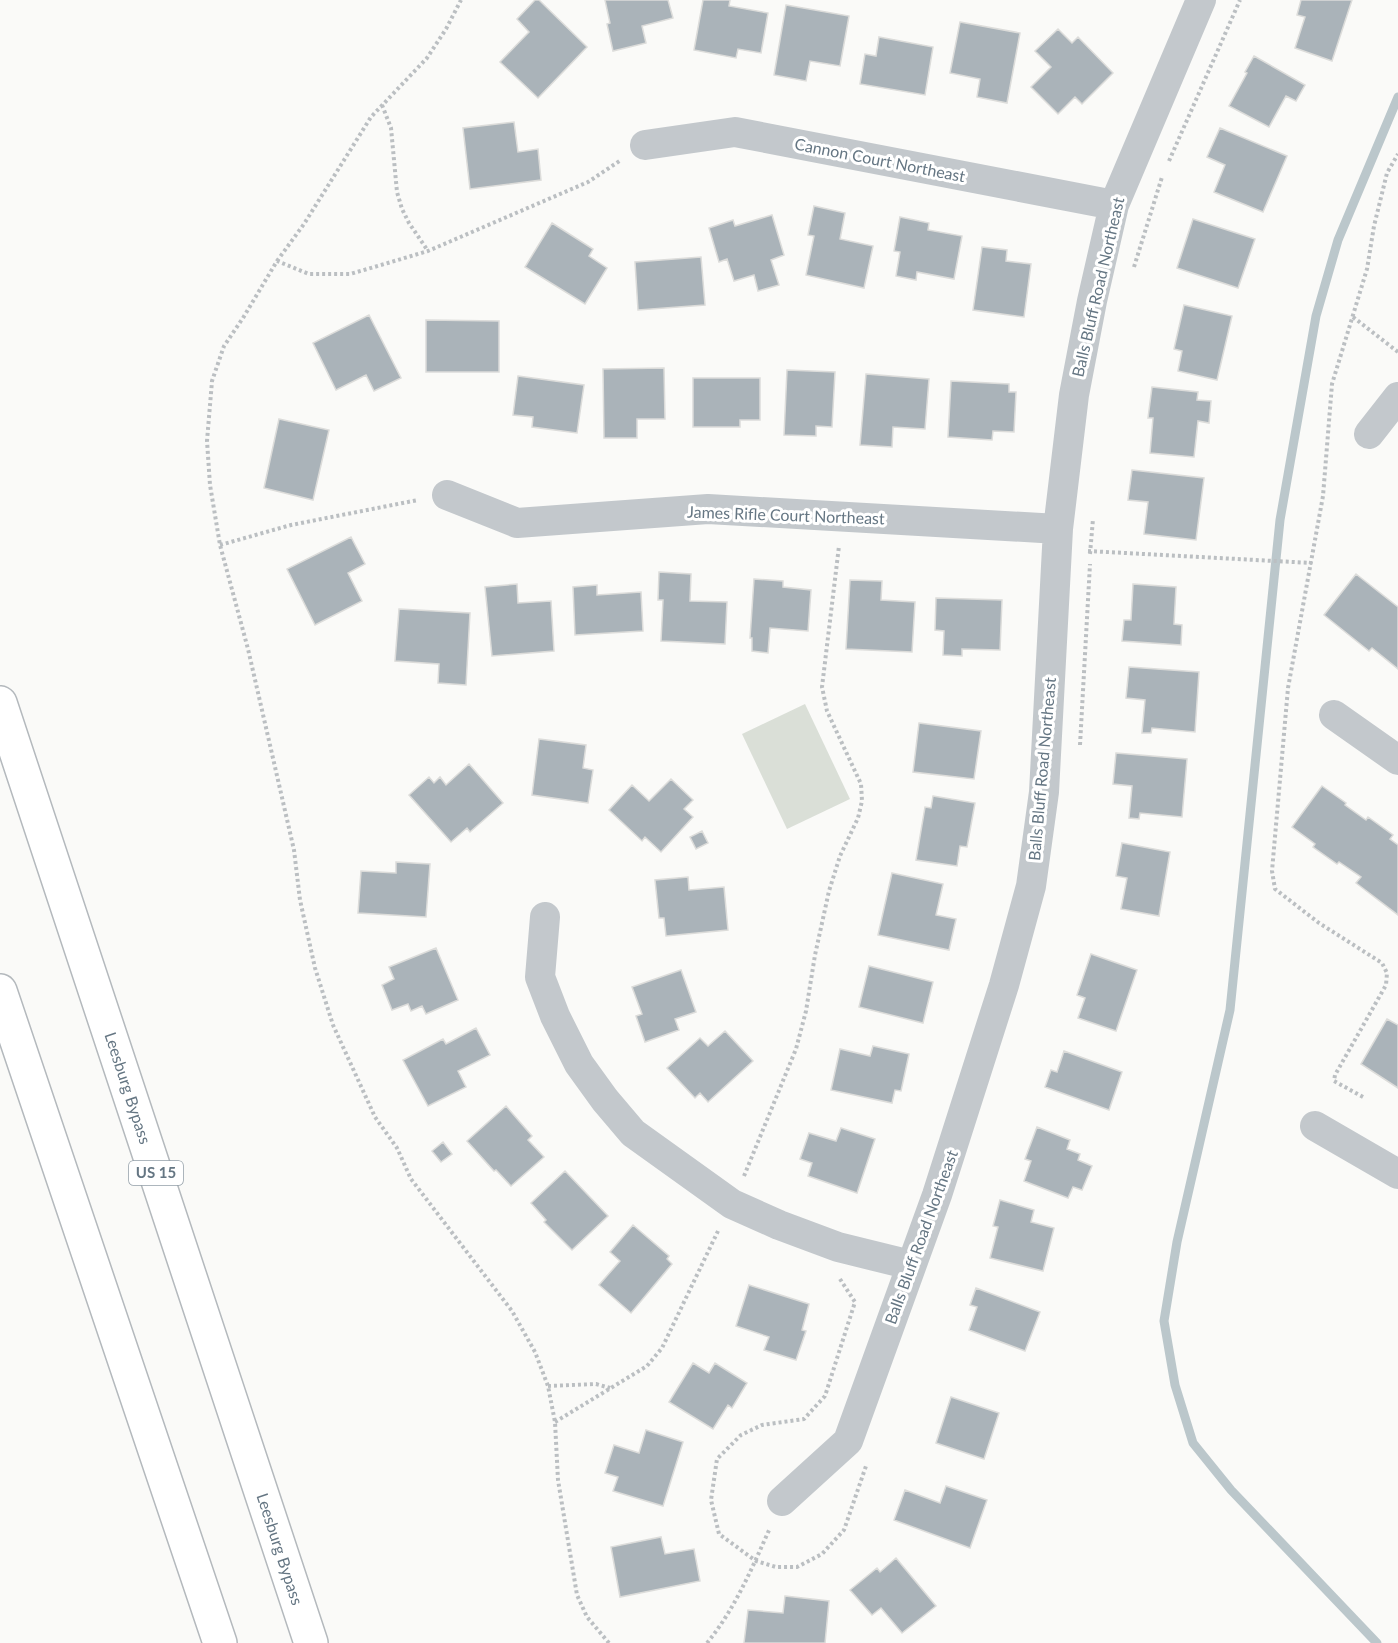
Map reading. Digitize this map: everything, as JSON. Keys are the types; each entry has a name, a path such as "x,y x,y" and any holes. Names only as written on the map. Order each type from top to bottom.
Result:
{"highway":[{"name":"Leesburg Bypass","path":"0,703 311,1643"},
{"path":"0,991 220,1643"}],"street":[{"name":"Balls Bluff Road Northeast","path":"782,1501 848,1441 937,1195 1001,996 1031,886 1044,792 1058,538 1074,395 1114,205 1201,0"},
{"name":"Cannon Court Northeast","path":"645,145 735,132 1114,205"},
{"path":"1369,434 1398,397"},
{"name":"James Rifle Court Northeast","path":"447,495 517,523 708,509 845,517 1058,538"},
{"path":"1334,715 1398,760"},
{"path":"545,917 540,977 555,1016 579,1064 604,1100 633,1133 732,1204 838,1247 911,1265"},
{"path":"1315,1126 1398,1174"}],"path":[{"path":"461,0 427,58 382,105 358,136 304,224 276,261 224,346 212,381 207,441 210,485 220,545 248,649 294,850 300,900 315,968 333,1025 375,1117 397,1148 411,1179 512,1311 535,1352 548,1386 555,1422 558,1480 577,1595 586,1617 609,1643"},
{"path":"1132,274 1161,179 1240,0"},
{"path":"382,105 391,128 402,209 428,251"},
{"path":"276,261 309,274 350,274 428,251 588,182 645,145"},
{"path":"1363,1097 1334,1081 1335,1075 1386,985 1387,973 1382,963 1319,923 1275,889 1272,871 1288,688 1323,496 1332,384 1367,269 1374,226 1387,173 1398,154"},
{"path":"1353,317 1398,352"},
{"path":"220,545 291,525 447,495"},
{"path":"1079,749 1094,509"},
{"path":"555,1422 647,1366 662,1348 732,1204 796,1049 806,1011 829,891 840,856 858,818 862,801 861,784 827,711 822,687 837,562 845,517"},
{"path":"1058,538 1090,551 1312,563"},
{"path":"718,1231 726,1234"},
{"path":"837,1275 855,1302 825,1396 804,1419 762,1425 741,1436 717,1459 711,1500 720,1534 756,1561 776,1567 797,1567 822,1554 844,1530 868,1463"},
{"path":"548,1386 596,1384 611,1388"},
{"path":"707,1643 717,1631 748,1580 782,1501"}],"shaded area":[{"path":"805,704 850,799 787,829 742,734"}],"building":[{"path":"535,0 539,0 587,47 538,98 500,62 529,32 517,19"},
{"path":"605,0 668,0 673,18 642,26 646,43 613,51"},
{"path":"703,0 730,0 729,6 768,13 761,53 738,49 736,58 694,50"},
{"path":"1301,0 1352,0 1332,61 1295,48 1305,17 1297,15"},
{"path":"786,5 849,16 840,66 810,61 806,81 774,75"},
{"path":"960,22 1020,33 1007,103 977,97 980,79 950,73"},
{"path":"1058,29 1072,43 1078,37 1113,73 1082,104 1075,97 1058,114 1031,87 1051,67 1035,51"},
{"path":"879,37 933,47 925,95 860,84 865,54 876,56"},
{"path":"1254,56 1305,85 1296,101 1286,96 1269,127 1229,106"},
{"path":"514,122 518,152 538,149 541,180 470,189 463,128"},
{"path":"1220,128 1287,156 1263,212 1214,192 1225,165 1207,157"},
{"path":"814,206 845,213 840,239 873,246 864,288 806,275 814,236 808,235"},
{"path":"772,215 784,255 771,260 779,285 758,291 754,275 734,281 727,259 719,262 709,228 733,220 735,226"},
{"path":"900,217 929,223 928,230 962,236 954,279 917,272 916,280 896,276 900,252 894,251"},
{"path":"1193,219 1255,239 1238,288 1177,268"},
{"path":"552,223 593,249 589,256 607,268 585,304 525,267"},
{"path":"982,247 1007,250 1006,261 1031,264 1024,317 973,310"},
{"path":"701,257 705,305 638,310 635,262"},
{"path":"1184,305 1232,316 1217,380 1178,371 1182,351 1174,349"},
{"path":"369,315 401,378 374,391 366,375 336,390 313,343"},
{"path":"426,320 499,321 499,372 426,372"},
{"path":"664,368 665,419 637,419 637,438 604,438 603,369"},
{"path":"787,370 835,372 832,427 816,426 816,436 784,435"},
{"path":"866,374 929,379 925,429 893,427 892,447 860,445"},
{"path":"518,376 584,385 577,433 532,427 533,417 513,415"},
{"path":"693,378 760,378 760,420 740,420 740,427 693,427"},
{"path":"951,381 1009,384 1009,392 1016,392 1014,432 993,431 992,440 948,437"},
{"path":"1152,387 1198,392 1197,400 1211,401 1209,423 1198,421 1194,457 1150,453 1153,418 1148,418"},
{"path":"279,419 329,430 313,500 264,488"},
{"path":"1132,470 1204,478 1196,540 1144,534 1148,502 1128,500"},
{"path":"351,537 365,564 348,573 362,601 315,625 287,569"},
{"path":"659,572 691,574 690,601 727,602 725,644 661,641 663,600 658,600"},
{"path":"1356,574 1398,607 1398,669 1372,648 1369,651 1324,615"},
{"path":"754,579 783,581 783,587 811,590 808,631 770,628 768,653 752,651 752,638 750,638"},
{"path":"850,580 882,581 881,600 915,602 912,652 846,649"},
{"path":"517,584 518,603 551,601 554,651 492,656 485,587"},
{"path":"1133,584 1176,587 1174,624 1182,625 1181,645 1122,641 1124,620 1131,620"},
{"path":"597,585 597,595 641,592 643,631 575,635 573,587"},
{"path":"936,598 1002,600 1000,650 962,649 962,656 943,655 944,631 935,630"},
{"path":"399,609 470,613 466,685 438,683 439,664 395,661"},
{"path":"1129,667 1199,672 1195,732 1152,728 1151,733 1142,733 1145,700 1126,698"},
{"path":"919,723 981,731 974,779 913,772"},
{"path":"539,739 586,745 583,768 593,770 588,803 532,795"},
{"path":"1116,753 1187,759 1182,817 1140,813 1139,819 1129,818 1132,786 1113,784"},
{"path":"469,764 503,803 470,832 467,828 451,842 409,795 429,777 434,783 440,777 446,785"},
{"path":"671,779 693,800 684,809 693,817 661,852 645,837 642,841 609,810 632,785 649,801"},
{"path":"1322,786 1366,820 1368,817 1393,835 1390,839 1398,845 1398,915 1356,883 1361,877 1313,847 1315,844 1292,827"},
{"path":"933,796 975,803 967,847 960,846 957,866 916,860 925,807 931,808"},
{"path":"702,831 708,843 696,849 690,837"},
{"path":"1122,843 1170,852 1159,916 1121,909 1127,878 1116,876"},
{"path":"396,862 430,864 426,917 358,913 361,871 396,873"},
{"path":"892,873 943,884 936,915 956,919 949,950 878,935"},
{"path":"688,877 689,890 724,887 728,930 666,936 664,918 659,918 655,880"},
{"path":"436,948 458,1000 426,1014 422,1006 411,1011 408,1004 392,1010 382,985 394,979 389,967"},
{"path":"1091,954 1137,970 1116,1031 1078,1018 1085,998 1077,995"},
{"path":"869,966 933,982 923,1023 859,1007"},
{"path":"681,970 696,1012 675,1019 679,1030 645,1042 636,1016 642,1014 632,987"},
{"path":"1387,1019 1398,1025 1398,1088 1361,1064"},
{"path":"476,1028 490,1055 458,1071 466,1087 428,1106 403,1060 443,1039 446,1044"},
{"path":"725,1031 753,1061 708,1102 700,1093 695,1098 667,1068 700,1038 708,1046"},
{"path":"873,1046 909,1054 901,1091 895,1090 892,1103 831,1090 840,1049 870,1056"},
{"path":"1064,1051 1122,1072 1109,1110 1045,1087 1051,1070 1057,1072"},
{"path":"506,1106 532,1136 528,1140 544,1157 511,1186 467,1141"},
{"path":"1037,1127 1070,1140 1067,1149 1080,1154 1078,1160 1092,1166 1082,1190 1073,1187 1068,1198 1024,1181 1031,1161 1025,1159"},
{"path":"841,1128 875,1139 857,1193 808,1176 812,1163 800,1159 809,1133 836,1141"},
{"path":"443,1142 452,1154 441,1162 432,1151"},
{"path":"565,1171 608,1216 572,1250 544,1222 546,1220 531,1203"},
{"path":"1000,1200 1034,1210 1031,1222 1054,1228 1043,1271 990,1258 998,1227 993,1226"},
{"path":"633,1225 669,1256 667,1259 672,1264 631,1313 599,1285 620,1261 610,1252"},
{"path":"749,1285 809,1304 802,1330 806,1331 796,1360 764,1350 769,1337 736,1326"},
{"path":"976,1288 1040,1312 1025,1351 969,1330 977,1307 970,1305"},
{"path":"693,1363 709,1373 715,1363 747,1383 732,1408 728,1405 713,1429 669,1402"},
{"path":"951,1397 999,1413 984,1459 936,1443"},
{"path":"646,1430 683,1442 663,1506 613,1491 618,1477 605,1473 614,1445 639,1453"},
{"path":"946,1486 987,1500 970,1548 894,1520 905,1490 940,1503"},
{"path":"661,1537 665,1554 694,1549 700,1581 620,1597 611,1547"},
{"path":"896,1558 936,1606 902,1633 881,1608 872,1615 850,1590 877,1568 880,1572"},
{"path":"785,1596 829,1601 825,1643 744,1643 748,1610 783,1613"}],"waterway":[{"path":"1377,1643 1231,1490 1193,1443 1175,1385 1164,1321 1177,1242 1230,1010 1280,520 1316,316 1338,240 1398,97"}]}
